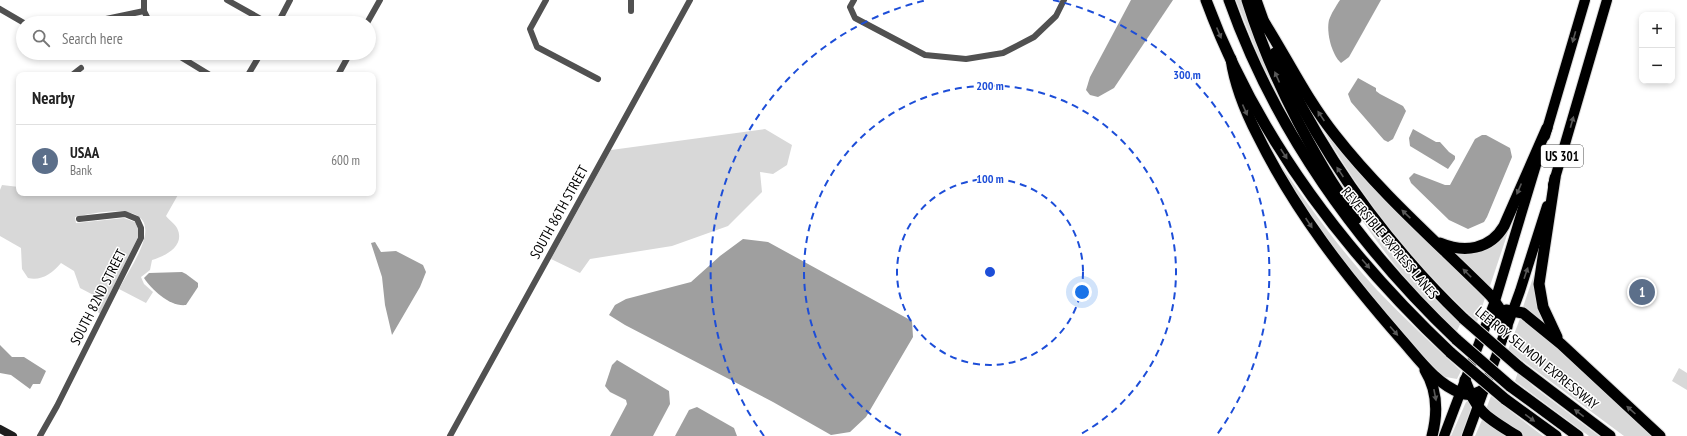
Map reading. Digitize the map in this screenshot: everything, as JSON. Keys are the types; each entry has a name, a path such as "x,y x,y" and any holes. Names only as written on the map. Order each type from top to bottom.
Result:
{"highway":[{"path":"1222,0 1249,53"},
{"name":"REVERSIBLE EXPRESS LANES","path":"1229,0 1249,53 1278,112 1305,156 1343,212 1370,246 1411,294 1457,340 1510,386 1578,436"},
{"path":"1247,0 1264,49 1294,113 1327,174 1355,217 1370,246"},
{"name":"LEE ROY SELMON EXPRESSWAY","path":"1256,0 1275,52 1300,103 1339,170 1376,221 1405,257 1464,319 1518,366 1610,436"},
{"path":"1207,3 1230,59 1267,127 1321,208 1360,256 1399,300 1451,353 1505,399 1556,436"},
{"path":"1264,22 1302,88 1334,134 1368,176 1495,300 1502,312 1507,327"},
{"path":"1230,59 1237,89 1246,112 1270,159 1296,203 1336,261 1369,303 1419,360 1443,383 1466,394 1490,420 1517,436"},
{"path":"1435,240 1454,248 1465,249 1482,246 1495,238 1504,226 1547,128"},
{"path":"1555,178 1539,284 1541,301 1547,319 1561,344"},
{"path":"1489,317 1513,310 1523,313 1561,344 1660,436"},
{"path":"1419,360 1430,380 1435,397 1436,416 1432,436"},
{"path":"1465,380 1466,394"},
{"path":"1466,394 1484,389"}],"main road":[{"name":"US 301","path":"1465,380 1495,300 1585,0"},
{"name":"US 301","path":"1467,436 1532,256 1607,0"},
{"path":"1444,436 1466,394"},
{"path":"0,429 13,436"}],"street":[{"path":"144,0 144,10 147,16"},
{"path":"227,0 256,16"},
{"path":"282,16 290,0"},
{"path":"371,16 380,0"},
{"path":"546,0 530,29 537,47 598,79"},
{"path":"631,0 631,11"},
{"name":"SOUTH 86TH STREET","path":"450,436 690,0"},
{"path":"854,0 850,7 854,18 882,33 924,55 966,59 1003,53 1034,37 1056,16 1064,0"},
{"path":"0,10 16,19"},
{"path":"119,16 144,10"},
{"path":"185,60 205,72"},
{"path":"250,72 257,60"},
{"path":"340,72 346,60"},
{"path":"76,72 81,68"},
{"name":"SOUTH 82ND STREET","path":"40,436 57,406 141,238 142,228 137,219 125,214 79,219"}],"shaded area":[{"path":"1131,0 1173,0 1114,88 1098,97 1090,95 1086,90 1090,77"},
{"path":"1236,0 1242,0 1289,113 1288,114 1260,60"},
{"path":"1340,0 1381,0 1349,57 1341,63 1332,49 1328,31 1329,20"},
{"path":"1358,78 1376,88 1376,91 1380,94 1403,106 1406,111 1393,139 1388,142 1384,140 1351,102 1348,94"},
{"path":"765,129 792,145 787,165 773,174 760,172 762,192 728,226 672,246 590,259 580,273 551,259 611,150"},
{"path":"1327,129 1486,295 1477,322 1433,279 1374,208 1356,183 1324,131"},
{"path":"1413,129 1436,142 1440,142 1455,156 1455,159 1448,169 1410,146 1409,138"},
{"path":"1482,135 1486,135 1510,148 1512,157 1484,222 1468,229 1449,220 1411,183 1409,178 1414,173 1445,185 1450,185 1475,139"},
{"path":"1272,152 1322,223 1363,274 1397,311 1461,371 1457,379 1440,376 1352,279 1316,229"},
{"path":"2,185 16,187 16,196 177,196 166,216 177,228 179,240 173,249 168,253 152,260 150,270 141,277 144,284 153,292 146,303 119,289 136,258 144,239 145,226 141,218 132,213 121,212 96,213 75,217 76,223 124,218 135,222 138,229 138,237 100,314 97,311 101,299 80,288 74,271 61,263 46,276 33,279 28,278 22,269 21,248 0,236 0,190"},
{"path":"1364,219 1410,274 1434,299 1461,322 1457,331 1418,293 1394,265 1362,220"},
{"path":"1505,227 1509,229 1489,289 1449,249 1460,252"},
{"path":"743,239 768,242 912,321 913,337 866,417 850,432 831,435 773,402 625,325 609,315 615,305 626,299 691,282 720,256"},
{"path":"375,242 381,252 396,251 423,265 426,272 420,287 392,335 385,305 382,277 371,243"},
{"path":"1536,269 1545,323 1544,324 1523,307"},
{"path":"182,272 198,283 198,287 186,305 174,303 162,297 144,278 149,273"},
{"path":"1521,316 1657,436 1624,436 1508,350"},
{"path":"0,345 12,357 24,357 46,371 40,384 33,384 30,389 11,375 0,373"},
{"path":"617,360 669,391 670,404 653,436 610,436 627,404 626,400 610,392 605,386 612,365"},
{"path":"1679,368 1687,373 1687,390 1672,381"},
{"path":"1518,372 1534,387 1599,436 1589,436 1515,381"},
{"path":"1491,396 1543,436 1522,436 1485,412"},
{"path":"1468,401 1471,408 1461,436 1451,436 1466,402"},
{"path":"697,407 734,428 737,436 675,436 689,410"},
{"path":"1483,420 1511,436 1475,436"}],"place":[{"name":"USAA","path":"1642,292"}]}
